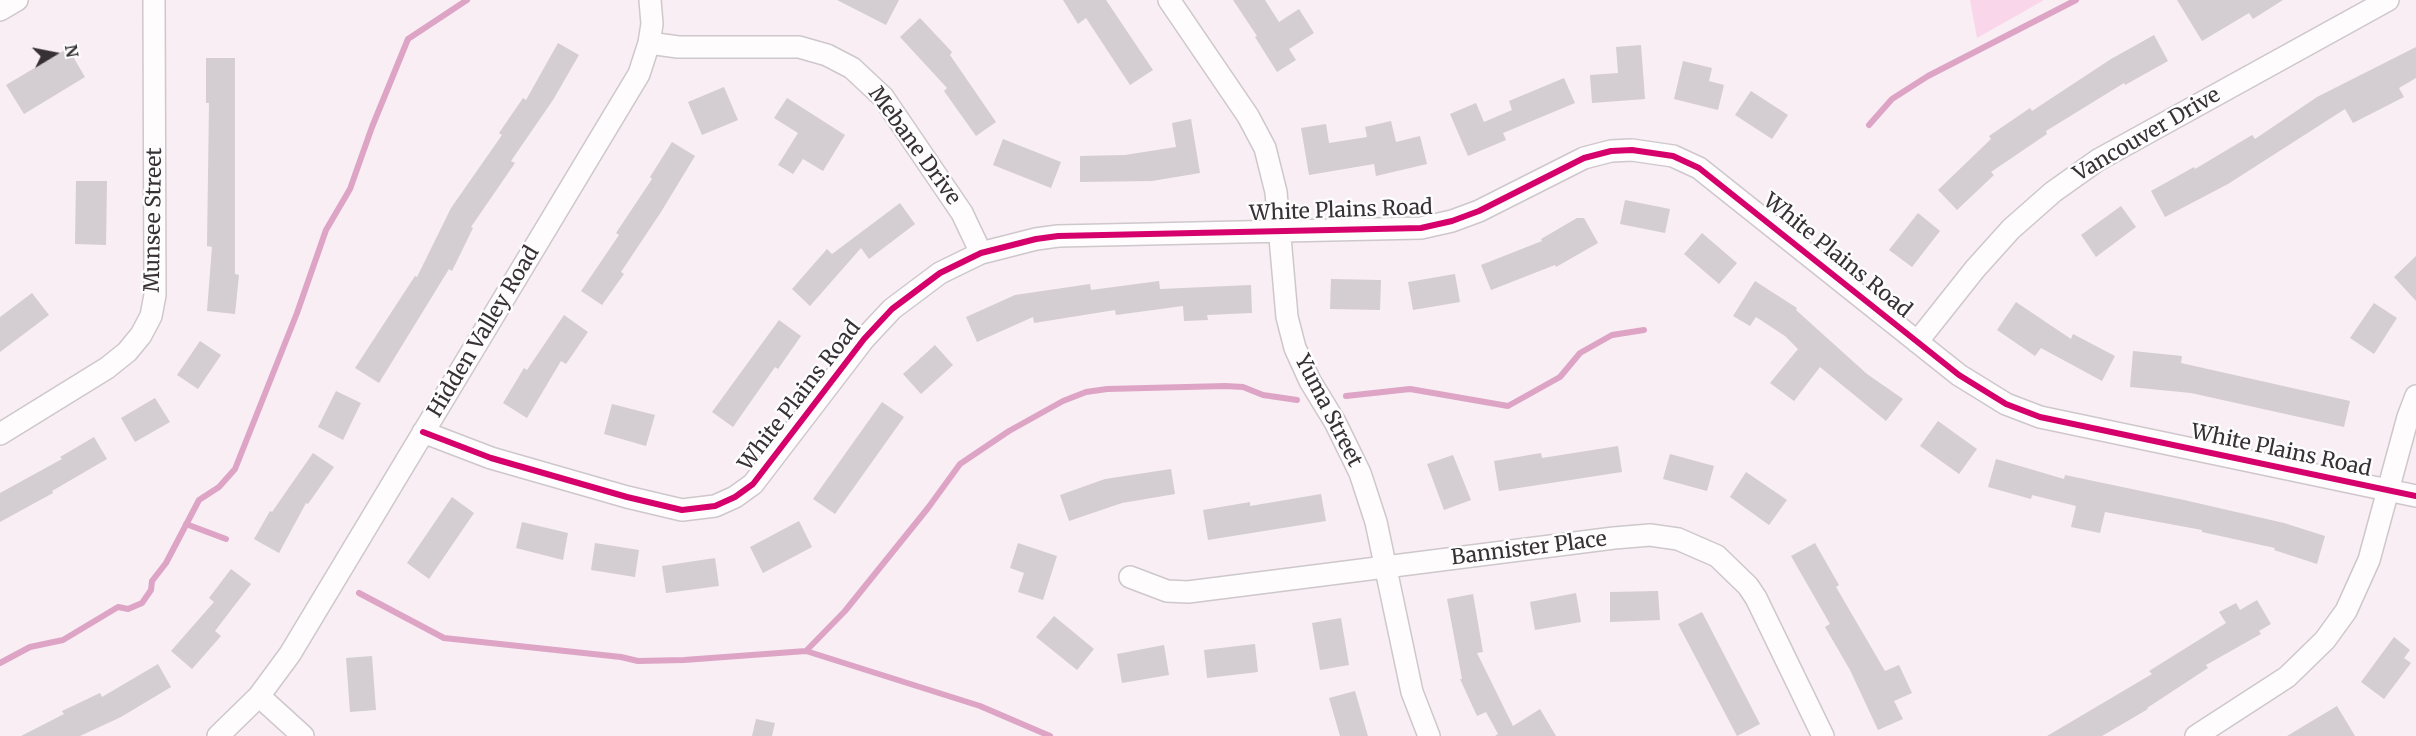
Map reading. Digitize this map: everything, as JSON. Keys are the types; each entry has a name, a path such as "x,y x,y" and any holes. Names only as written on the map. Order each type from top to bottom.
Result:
{"street":[{"path":"0,10 17,0"},
{"name":"Munsee Street","path":"0,434 107,368 128,352 141,335 151,315 155,295 154,0"},
{"name":"Hidden Valley Road","path":"218,736 259,696 290,654 639,74 649,43 652,24 650,0"},
{"name":"Yuma Street","path":"1169,0 1248,116 1265,148 1276,192 1287,317 1295,348 1310,381 1335,422 1360,473 1376,522 1412,692 1429,736"},
{"name":"Vancouver Drive","path":"1917,342 1975,269 2004,237 2053,192 2098,160 2388,0"},
{"name":"Mebane Drive","path":"649,43 678,47 799,47 827,55 852,68 883,97 962,213 981,253"},
{"name":"White Plains Road","path":"423,432 491,458 627,497 682,510 715,506 735,497 753,484 864,339 892,309 940,273 981,253 1036,238 1058,236 1421,228 1452,221 1479,211 1584,158 1611,151 1632,150 1660,153 1691,164 1711,176 1917,342 1974,386 2006,404 2040,417 2416,496"},
{"path":"2196,736 2287,677 2325,640 2346,611 2362,579 2416,396"},
{"name":"Bannister Place","path":"1130,577 1167,591 1188,592 1614,538 1658,536 1692,543 1728,564 1752,592 1823,736"},
{"path":"259,696 303,736"}],"shaded area":[{"path":"1970,0 2044,0 1977,38"}],"building":[{"path":"837,0 899,0 886,25"},
{"path":"1063,0 1106,0 1153,70 1130,85 1086,18 1078,24"},
{"path":"1233,0 1265,0 1279,22 1299,9 1314,33 1289,49 1296,60 1277,72"},
{"path":"2177,0 2283,0 2253,19 2249,13 2202,41"},
{"path":"920,18 952,52 950,55 996,122 976,136 944,91 947,88 900,37"},
{"path":"2154,35 2168,61 2125,85 2124,83 2046,131 2047,134 1991,172 1994,175 1957,210 1938,190 1991,139 1989,136 2030,108 2032,111 2111,59"},
{"path":"558,43 579,55 553,100 511,161 515,163 471,227 473,228 452,271 449,269 379,383 355,368 415,276 417,277 451,208 502,135 499,133 523,98 526,100"},
{"path":"1641,45 1645,99 1592,103 1590,75 1618,73 1616,47"},
{"path":"2416,47 2416,78 2399,88 2404,97 2353,123 2345,109 2228,184 2165,217 2151,191 2194,167 2195,169 2252,135 2255,139 2317,97"},
{"path":"68,48 85,77 24,114 6,85"},
{"path":"206,58 235,58 235,274 239,275 235,314 207,311 212,247 207,246 209,103 206,103"},
{"path":"1683,61 1712,68 1709,81 1724,85 1718,110 1674,99"},
{"path":"1564,78 1575,103 1503,133 1506,140 1468,156 1450,114 1476,103 1484,122 1512,110 1509,101"},
{"path":"724,87 738,120 702,135 688,102"},
{"path":"1751,91 1788,115 1772,139 1735,115"},
{"path":"787,98 845,135 823,171 803,159 793,174 778,165 798,133 774,118"},
{"path":"1191,119 1200,173 1152,181 1080,182 1080,156 1125,155 1176,147 1172,123"},
{"path":"1391,121 1396,142 1420,136 1427,164 1376,176 1374,164 1309,175 1301,128 1326,124 1329,143 1367,137 1365,127"},
{"path":"1003,139 1061,162 1051,188 993,165"},
{"path":"672,142 695,156 621,272 624,274 602,305 581,291 619,235 616,233 652,179 650,177"},
{"path":"76,181 107,181 106,245 75,244"},
{"path":"1625,200 1670,209 1665,233 1620,224"},
{"path":"900,203 915,224 869,259 861,248 810,306 792,289 827,249 832,254"},
{"path":"2121,206 2136,227 2096,257 2081,235"},
{"path":"1918,213 1940,231 1912,267 1889,250"},
{"path":"1577,218 1584,218 1598,243 1556,267 1555,265 1491,290 1481,265 1542,241 1541,239"},
{"path":"1702,233 1737,263 1719,284 1684,254"},
{"path":"2416,256 2416,301 2394,277"},
{"path":"1455,274 1460,302 1413,310 1408,282"},
{"path":"1331,279 1381,280 1380,310 1330,309"},
{"path":"1159,281 1160,289 1251,285 1252,313 1207,315 1208,320 1184,321 1183,306 1116,315 1115,310 1034,323 1033,317 977,342 966,317 1015,295 1090,284 1091,290"},
{"path":"1755,281 1797,308 1796,310 1867,374 1903,399 1886,421 1820,367 1794,401 1770,383 1798,349 1785,336 1756,317 1750,326 1733,316"},
{"path":"32,293 49,315 0,352 0,317"},
{"path":"2016,302 2071,339 2073,334 2115,356 2102,381 2041,348 2035,356 1997,330"},
{"path":"2374,303 2397,318 2374,354 2350,338"},
{"path":"564,315 588,332 566,364 561,361 527,418 503,403 524,368 527,370"},
{"path":"779,320 801,336 778,369 775,367 733,427 712,412"},
{"path":"200,341 221,355 198,389 177,375"},
{"path":"935,345 953,365 921,394 903,374"},
{"path":"2133,351 2182,356 2181,363 2350,401 2344,427 2191,393 2130,387"},
{"path":"336,391 361,403 343,440 318,427"},
{"path":"155,398 170,422 135,442 121,418"},
{"path":"882,402 904,417 835,514 813,499"},
{"path":"612,404 655,415 646,446 604,434"},
{"path":"1938,421 1977,449 1959,474 1920,446"},
{"path":"94,437 107,459 52,491 53,493 0,522 0,493 62,459 60,457"},
{"path":"1618,446 1622,472 1499,491 1494,461 1541,453 1542,458"},
{"path":"313,453 334,467 308,504 306,503 279,553 254,539 270,511 272,512"},
{"path":"1670,454 1714,466 1707,491 1663,479"},
{"path":"1453,455 1471,500 1444,510 1427,464"},
{"path":"1996,459 2064,479 2065,475 2184,500 2284,523 2325,536 2317,564 2274,550 2275,548 2202,532 2202,530 2105,512 2100,533 2071,527 2076,506 2032,495 2031,499 1988,487"},
{"path":"1171,469 1175,494 1122,503 1069,521 1060,495 1105,479"},
{"path":"1746,472 1787,500 1769,525 1730,497"},
{"path":"1321,494 1326,521 1208,540 1203,510 1250,502 1250,506"},
{"path":"452,497 474,513 429,579 407,563"},
{"path":"799,521 812,547 763,573 750,547"},
{"path":"522,522 568,533 563,560 516,548"},
{"path":"595,543 639,550 635,577 591,570"},
{"path":"1018,543 1057,556 1043,600 1018,592 1024,573 1010,568"},
{"path":"1815,543 1839,585 1836,587 1885,671 1899,665 1912,693 1894,701 1903,719 1878,730 1850,670 1825,627 1830,624 1791,556"},
{"path":"715,558 719,586 666,593 662,566"},
{"path":"231,569 251,584 215,631 221,636 192,669 171,651 214,602 209,598"},
{"path":"1658,591 1660,620 1610,622 1610,592"},
{"path":"1576,593 1581,622 1535,630 1530,602"},
{"path":"1473,594 1483,652 1477,653 1513,726 1540,709 1556,736 1495,736 1498,734 1486,712 1477,716 1460,679 1462,679 1447,599"},
{"path":"2257,600 2271,624 2259,631 2261,634 2206,665 2208,668 2148,709 2102,736 2047,736 2152,674 2149,671 2226,623 2219,612 2236,603 2240,610"},
{"path":"1702,612 1760,724 1737,736 1678,624"},
{"path":"1054,616 1094,649 1077,670 1036,637"},
{"path":"1341,618 1349,665 1320,670 1312,623"},
{"path":"2394,637 2410,650 2404,658 2411,663 2384,699 2361,682"},
{"path":"1255,644 1258,672 1207,678 1204,650"},
{"path":"1164,645 1169,675 1122,683 1117,654"},
{"path":"372,656 376,710 350,712 346,658"},
{"path":"158,664 171,687 121,717 80,736 21,736 64,714 62,711 100,693 102,697"},
{"path":"1355,691 1368,736 1340,736 1329,698"},
{"path":"2337,706 2355,736 2287,736"},
{"path":"756,719 775,723 772,736 752,736"}],"waterway":[{"path":"0,663 30,647 63,640 118,607 128,609 142,603 151,590 152,581 166,563 199,500 219,487 235,469 297,313 326,230 350,189 372,127 408,39 467,0"},
{"path":"1869,125 1892,99 1928,76 2076,0"},
{"path":"1346,396 1410,389 1508,406 1560,377 1580,353 1612,335 1644,330"},
{"path":"806,651 845,611 928,508 960,464 1009,431 1063,401 1086,392 1107,389 1225,386 1243,387 1263,395 1297,400"},
{"path":"186,524 226,539"},
{"path":"359,593 444,638 621,657 638,661 806,651 980,706 1050,736"}],"cycle path":[{"path":"423,432 491,458 627,497 682,510 715,506 735,497 753,484 864,339 892,309 940,273 981,253 1036,239 1058,236 1421,228 1452,221 1479,211 1584,158 1611,151 1632,150 1673,156 1699,168 1959,375 2006,404 2040,417 2416,496"}]}
